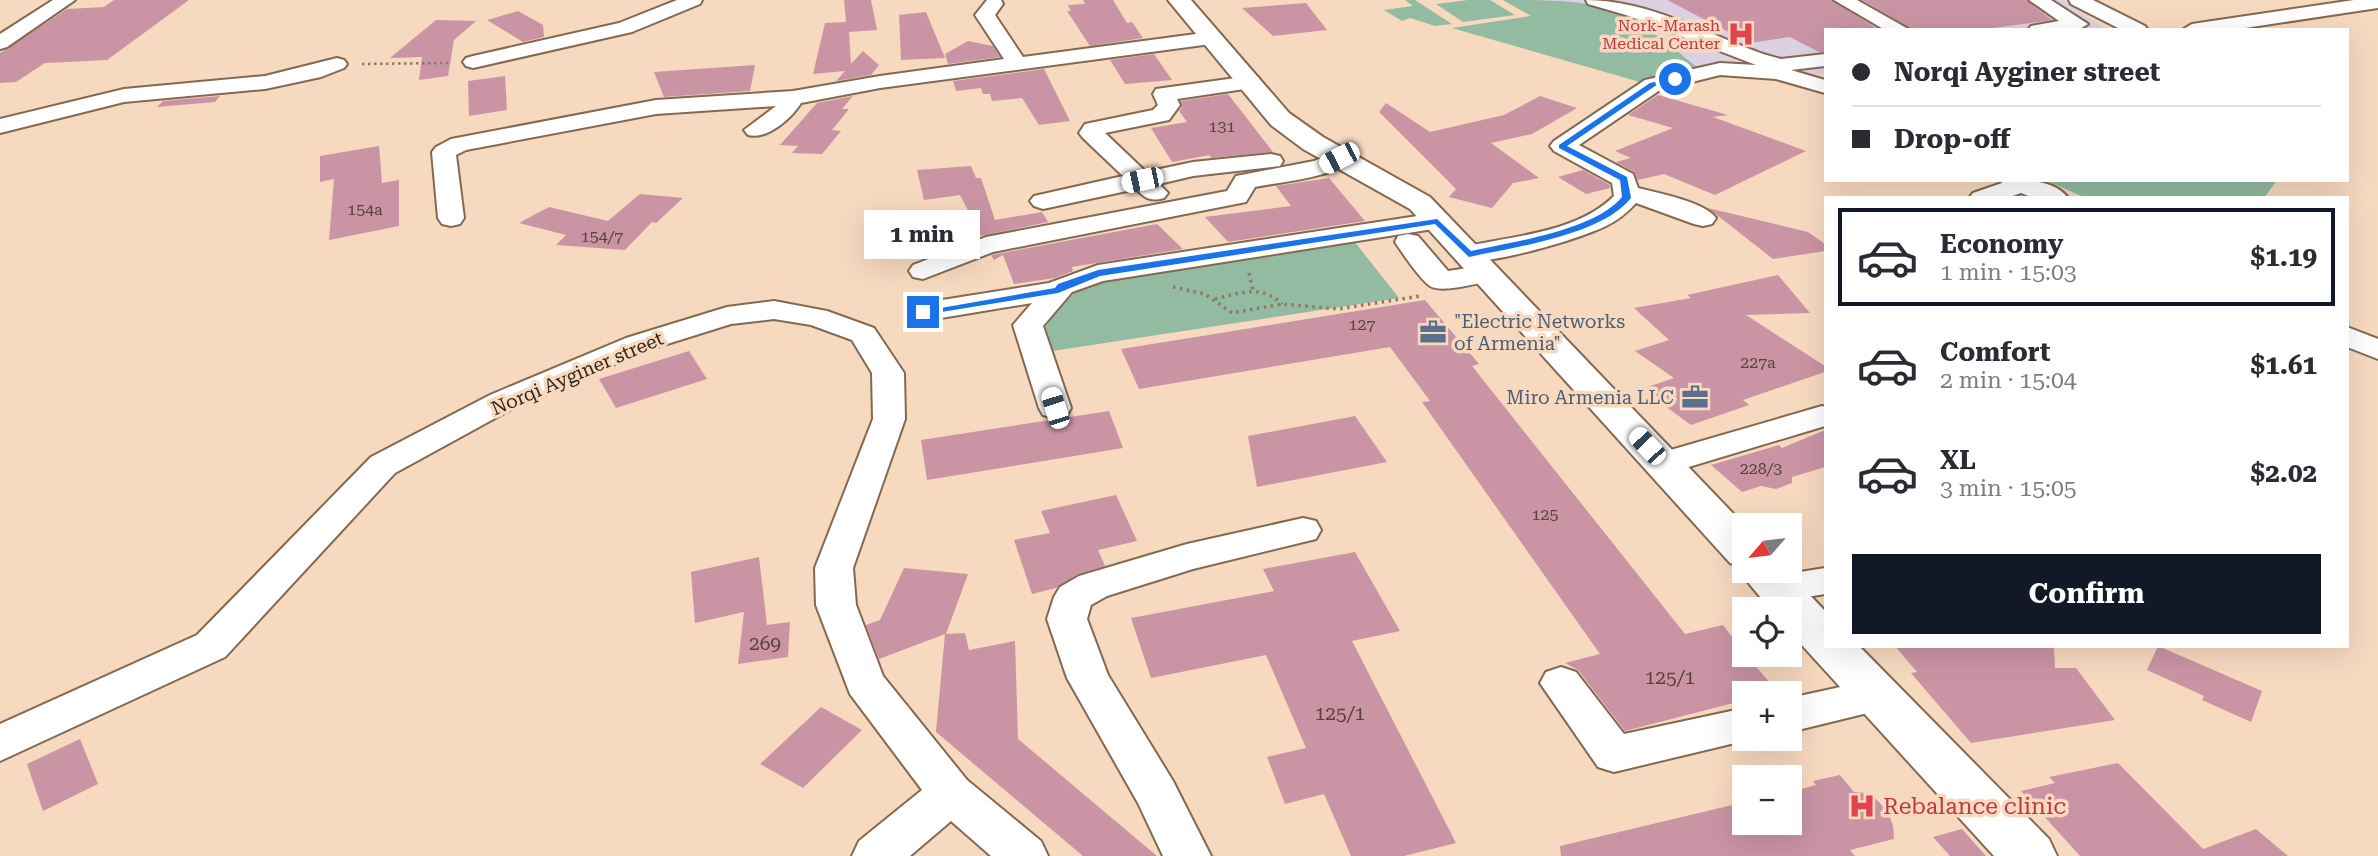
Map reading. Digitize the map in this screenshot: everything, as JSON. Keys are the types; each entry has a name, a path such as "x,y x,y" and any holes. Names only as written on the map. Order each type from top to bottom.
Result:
{"main road":[{"path":"1179,0 1280,119 1339,158 1420,203 1732,539"},
{"path":"1772,583 1824,639"},
{"path":"1832,648 2029,856"}],"street":[{"path":"0,43 66,0"},
{"path":"473,62 625,27 694,0"},
{"path":"1645,0 1675,22 1703,60 1781,65 1824,60"},
{"path":"1843,0 1896,28"},
{"path":"2038,0 2078,24 2051,28"},
{"path":"2078,0 2134,28"},
{"path":"1605,1 1675,22"},
{"path":"2205,28 2378,2"},
{"path":"994,4 985,15 1018,64"},
{"path":"451,218 444,152 453,146 656,107 793,98 880,82 1211,38"},
{"path":"0,126 138,93 250,83 315,73 337,64"},
{"path":"1408,242 1441,281 1541,239 1600,218 1618,208 1627,194 1624,179 1562,146 1653,85 1720,69 1778,73 1824,86"},
{"path":"1171,208 1091,133 1093,128 1161,115 1169,105 1164,94 1250,82"},
{"path":"756,130 786,109 793,98"},
{"path":"1043,201 1193,169 1304,158 1339,158"},
{"path":"923,271 986,245 1237,197 1245,181 1321,167 1339,158"},
{"path":"1986,196 2017,182 2051,196"},
{"path":"1627,194 1669,204 1703,218"},
{"path":"1055,408 1028,325 1062,286 1098,273 1437,221"},
{"path":"923,312 1058,290"},
{"name":"Norqi Ayginer street","path":"0,743 211,646 383,464 501,402 637,344 727,316 774,310 817,317 863,334 888,373 889,419 834,568 836,605 865,683 951,793 1024,856"},
{"path":"2349,338 2378,350"},
{"path":"1662,464 1822,416"},
{"path":"1187,856 1157,794 1088,678 1067,619 1074,597 1093,586 1187,557 1303,530"},
{"path":"1802,581 1824,581"},
{"path":"1560,683 1614,754 1732,728"},
{"path":"1802,712 1877,695"},
{"path":"876,856 951,793"}],"path":[{"path":"337,64 473,62"},
{"path":"1164,286 1202,293 1215,300 1219,307 1232,313 1282,303 1338,309 1432,294"},
{"path":"1215,300 1258,291 1274,294 1282,303"}],"shaded area":[{"name":"Nork-Marash Medical Center","path":"1534,0 2062,0 2104,28 1824,28 1824,73 1800,76 1699,69 1664,39 1619,14 1594,5"}],"green space":[{"path":"1405,0 1415,0 1452,24 1435,26 1410,18 1402,21 1384,10 1413,6"},
{"path":"1490,0 1515,15 1463,22 1436,4"},
{"path":"1503,0 1572,2 1609,9 1637,22 1699,69 1640,82 1452,28 1531,16"},
{"path":"2050,182 2276,182 2265,196 2081,196"},
{"path":"1354,241 1399,298 1046,352 1044,331 1051,317 1086,281"}],"building":[{"path":"114,0 189,0 107,60 45,63 16,82 0,83 0,53 67,9 104,7"},
{"path":"844,0 871,0 877,30 849,32 851,64 863,51 879,65 871,75 836,81 845,71 813,74 825,23 846,22"},
{"path":"1083,0 1113,0 1127,23 1132,22 1143,38 1090,46 1067,11 1071,11 1068,5 1085,4"},
{"path":"1667,0 1832,0 1876,28 1824,28 1824,52 1790,37 1750,43"},
{"path":"1862,0 2026,0 2052,20 1993,28 1910,28"},
{"path":"1306,3 1327,30 1273,36 1242,8"},
{"path":"518,11 543,25 544,37 523,42 487,20"},
{"path":"926,12 945,58 901,60 899,15"},
{"path":"436,20 476,21 454,40 448,76 419,80 422,57 390,58"},
{"path":"968,41 993,46 1000,57 948,64 945,54"},
{"path":"1154,54 1172,80 1125,84 1110,60"},
{"path":"755,65 750,91 664,97 654,72"},
{"path":"1044,69 1070,121 1039,125 1022,98 992,101 990,94 983,94 981,88 956,91 953,81"},
{"path":"505,76 507,110 469,116 468,81"},
{"path":"1228,94 1273,152 1211,158 1210,155 1172,162 1151,128 1187,122 1179,111 1182,107 1181,101"},
{"path":"1658,95 1728,115 1713,117 1806,151 1715,195 1664,174 1638,180 1634,172 1616,162 1631,158 1615,151 1673,128 1628,115"},
{"path":"220,96 215,102 157,107 163,101"},
{"path":"853,96 842,109 849,109 832,130 841,131 822,154 792,153 798,146 780,145 817,103"},
{"path":"1540,96 1577,108 1532,134 1491,143 1539,178 1513,183 1492,208 1449,197 1456,189 1379,112 1386,103 1430,132 1504,115"},
{"path":"379,146 382,183 399,180 399,226 329,240 334,179 320,182 320,156"},
{"path":"971,166 976,178 981,178 995,220 1042,212 1048,222 981,236 960,195 924,200 917,170"},
{"path":"1583,170 1610,185 1610,188 1586,194 1558,177"},
{"path":"1329,178 1365,221 1228,242 1205,217 1291,206 1276,186"},
{"path":"640,194 683,198 656,223 652,222 625,250 556,245 566,235 519,223 549,207 608,221"},
{"path":"1708,208 1808,232 1824,243 1824,251 1773,259"},
{"path":"1157,224 1183,249 1072,267 1073,271 1055,278 1014,284 1003,255 994,260 991,255"},
{"path":"1778,275 1810,313 1746,315 1824,365 1824,372 1743,400 1749,405 1691,425 1642,389 1674,378 1635,351 1669,340 1634,308 1691,298 1687,295"},
{"path":"1425,300 1479,364 1472,366 1685,634 1723,625 1732,637 1732,667 1756,667 1769,681 1732,681 1732,703 1625,731 1578,670 1565,663 1600,654 1422,402 1430,401 1390,347 1139,389 1121,349"},
{"path":"689,351 707,379 616,408 599,379"},
{"path":"1109,411 1123,448 927,480 921,440"},
{"path":"1355,416 1387,462 1257,487 1248,436"},
{"path":"1824,430 1824,467 1792,477 1792,483 1776,489 1761,486 1742,492 1711,465 1779,445 1782,448"},
{"path":"1116,495 1137,541 1098,550 1105,566 1078,574 1056,588 1032,594 1014,540 1050,533 1041,511"},
{"path":"1355,552 1400,631 1352,641 1456,843 1404,856 1351,856 1324,794 1285,804 1267,757 1306,748 1266,655 1151,678 1131,618 1274,591 1263,569"},
{"path":"759,557 767,625 790,622 788,657 738,664 744,612 695,623 691,572"},
{"path":"904,568 968,574 946,634 965,633 969,650 1015,641 1018,739 1157,856 1083,856 936,732 945,634 879,659 866,625 880,620"},
{"path":"1897,648 2054,648 2055,668 2076,668 2115,720 1971,743 1911,673 1917,672"},
{"path":"2157,648 2163,648 2262,691 2251,722 2202,700 2204,696 2147,670"},
{"path":"821,707 862,730 803,788 760,764"},
{"path":"80,739 98,784 43,811 27,764"},
{"path":"2118,763 2203,849 2256,829 2288,856 2080,856 2021,791 2055,783 2049,777"},
{"path":"1840,775 1854,792 1865,793 1877,800 1888,812 1894,839 1850,850 1855,856 1561,856 1560,846 1732,805 1732,835 1802,835 1802,789 1816,785 1813,781"},
{"path":"1962,829 1986,856 1950,856 1933,837"}],"place":[{"name":"Nork-Marash Medical Center","path":"1741,34"},
{"name":"\"Electric Networks of Armenia\"","path":"1433,332"},
{"name":"Miro Armenia LLC","path":"1695,397"},
{"name":"Rebalance clinic","path":"1862,806"}],"route":[{"path":"923,312 1058,290 1062,286 1098,273 1437,221 1469,254 1541,239 1600,218 1618,208 1627,198 1624,179 1562,146 1653,85 1675,79"}]}
